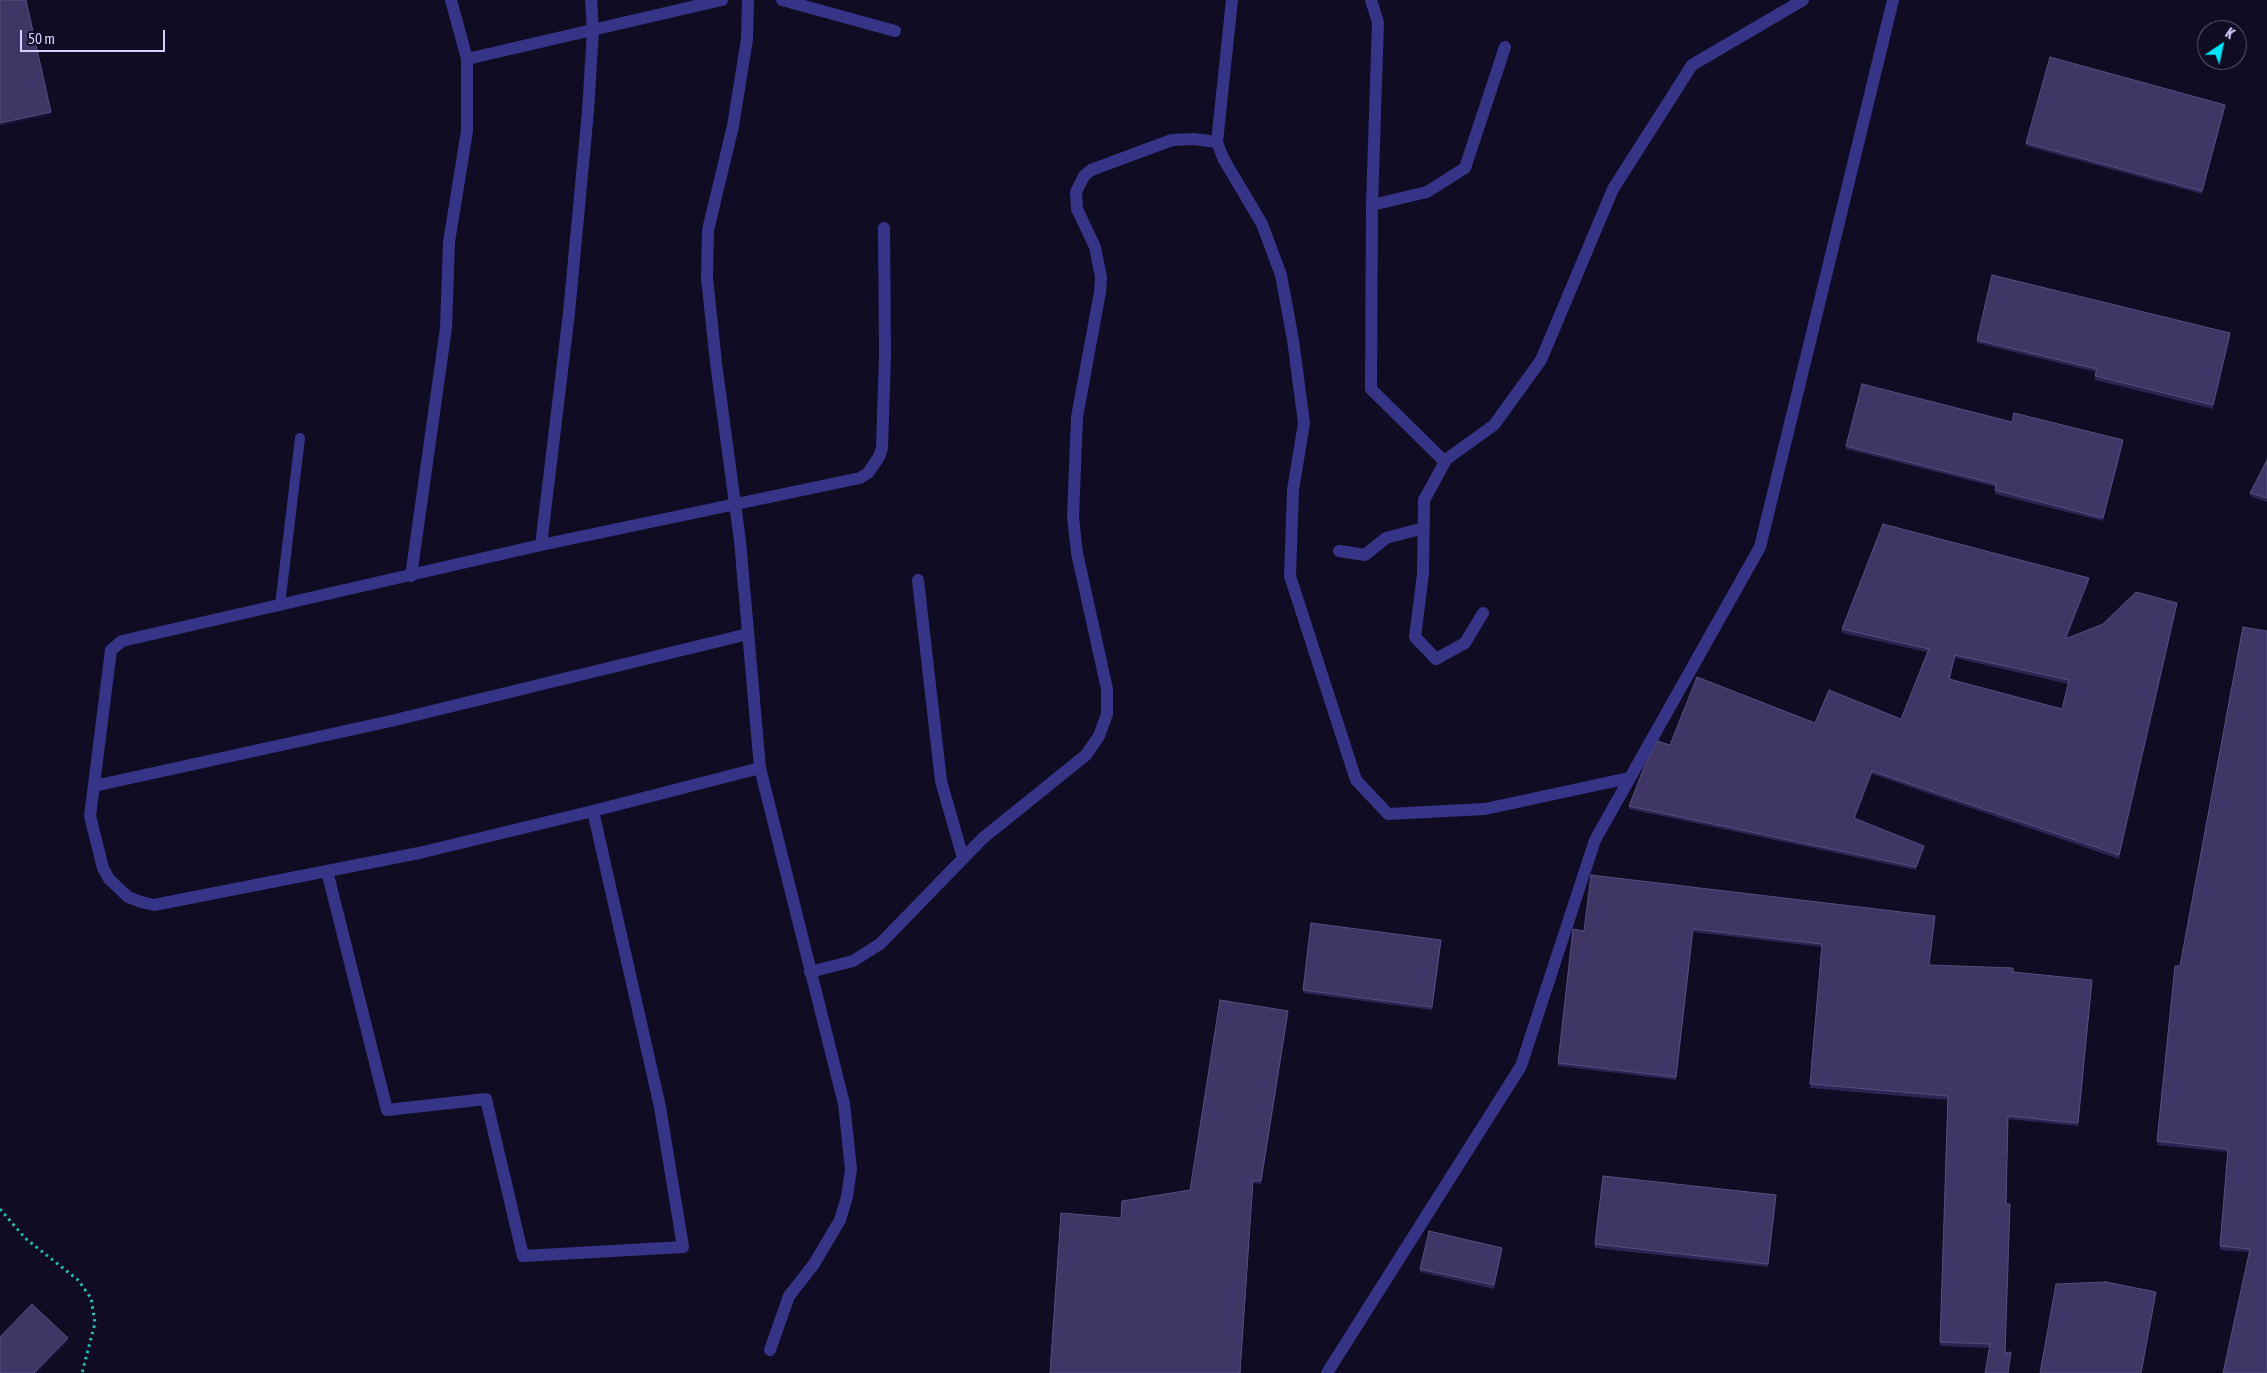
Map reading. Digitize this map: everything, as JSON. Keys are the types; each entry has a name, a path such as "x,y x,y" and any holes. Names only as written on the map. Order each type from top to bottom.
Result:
{"street":[{"path":"411,576 446,328 449,242 467,131 467,59 451,0"},
{"path":"541,545 569,313 588,111 593,31 591,0"},
{"path":"467,59 722,0"},
{"path":"748,0 746,39 733,126 708,230 707,278 735,504 760,768 844,1104 851,1169 847,1197 840,1220 814,1264 789,1296 770,1350"},
{"path":"782,0 895,31"},
{"path":"1232,0 1217,142 1223,158 1262,224 1281,275 1293,340 1304,423 1293,490 1290,576 1356,780 1388,814 1484,809 1629,778"},
{"path":"1371,0 1378,22 1372,205 1371,389 1444,461 1446,460"},
{"path":"1483,613 1465,642 1436,660 1415,637 1423,574 1424,500 1446,460 1494,424 1541,360 1613,189 1692,65 1803,0"},
{"path":"1326,1373 1521,1066 1595,840 1760,547 1893,0"},
{"path":"1372,205 1427,192 1465,168 1505,47"},
{"path":"810,972 853,961 880,944 983,838 1086,755 1099,736 1107,714 1107,689 1077,553 1073,516 1077,417 1100,292 1101,276 1095,247 1077,209 1076,192 1084,176 1091,170 1172,140 1194,139 1217,142"},
{"path":"760,768 419,853 154,905 141,902 118,889 102,868 90,816 111,650 128,639 541,545 860,478 868,473 879,457 882,448 885,356 884,228"},
{"path":"1339,550 1365,555 1386,538 1424,528"},
{"path":"918,580 941,781 963,858"},
{"path":"94,786 391,721 748,634"},
{"path":"327,871 387,1110 486,1099 523,1256 683,1247 660,1107 593,811"}],"lane":[{"path":"280,605 300,438"}],"path":[{"path":"0,1209 25,1238 78,1280 91,1298 95,1323 82,1373"}],"building":[{"path":"0,0 26,0 51,112 0,123"},
{"path":"2050,57 2225,105 2202,191 2026,143"},
{"path":"1992,275 2230,333 2213,405 2095,376 2097,369 1977,340"},
{"path":"1862,384 2012,422 2014,413 2123,440 2103,518 1995,490 1996,484 1846,446"},
{"path":"2267,460 2267,498 2250,493"},
{"path":"1883,524 2089,578 2065,639 2103,624 2136,592 2177,603 2119,855 1872,771 1854,818 1924,846 1916,867 1629,806 1645,765 1658,741 1670,745 1697,677 1815,723 1829,690 1901,719 1929,649 1842,629","holes":["1955,655 2069,680 2062,709 1949,679"]},
{"path":"2243,627 2267,631 2267,1373 2223,1373 2250,1249 2220,1246 2228,1149 2157,1141 2175,966 2180,966"},
{"path":"1591,875 1935,916 1929,965 2013,968 2013,972 2092,980 2078,1123 2008,1116 2006,1204 2010,1204 2005,1353 2011,1352 2008,1373 1985,1373 1990,1344 1940,1342 1948,1096 1810,1084 1822,944 1693,929 1676,1077 1558,1063 1573,929 1584,931"},
{"path":"1311,923 1441,940 1432,1007 1303,990"},
{"path":"1220,1000 1288,1011 1261,1181 1253,1180 1240,1373 1050,1373 1061,1213 1121,1218 1122,1201 1190,1190"},
{"path":"1603,1176 1776,1195 1768,1264 1595,1244"},
{"path":"1429,1231 1502,1248 1494,1285 1420,1269"},
{"path":"2106,1282 2156,1292 2141,1373 2040,1373 2056,1284"},
{"path":"32,1304 68,1338 34,1373 0,1373 0,1337"}]}
